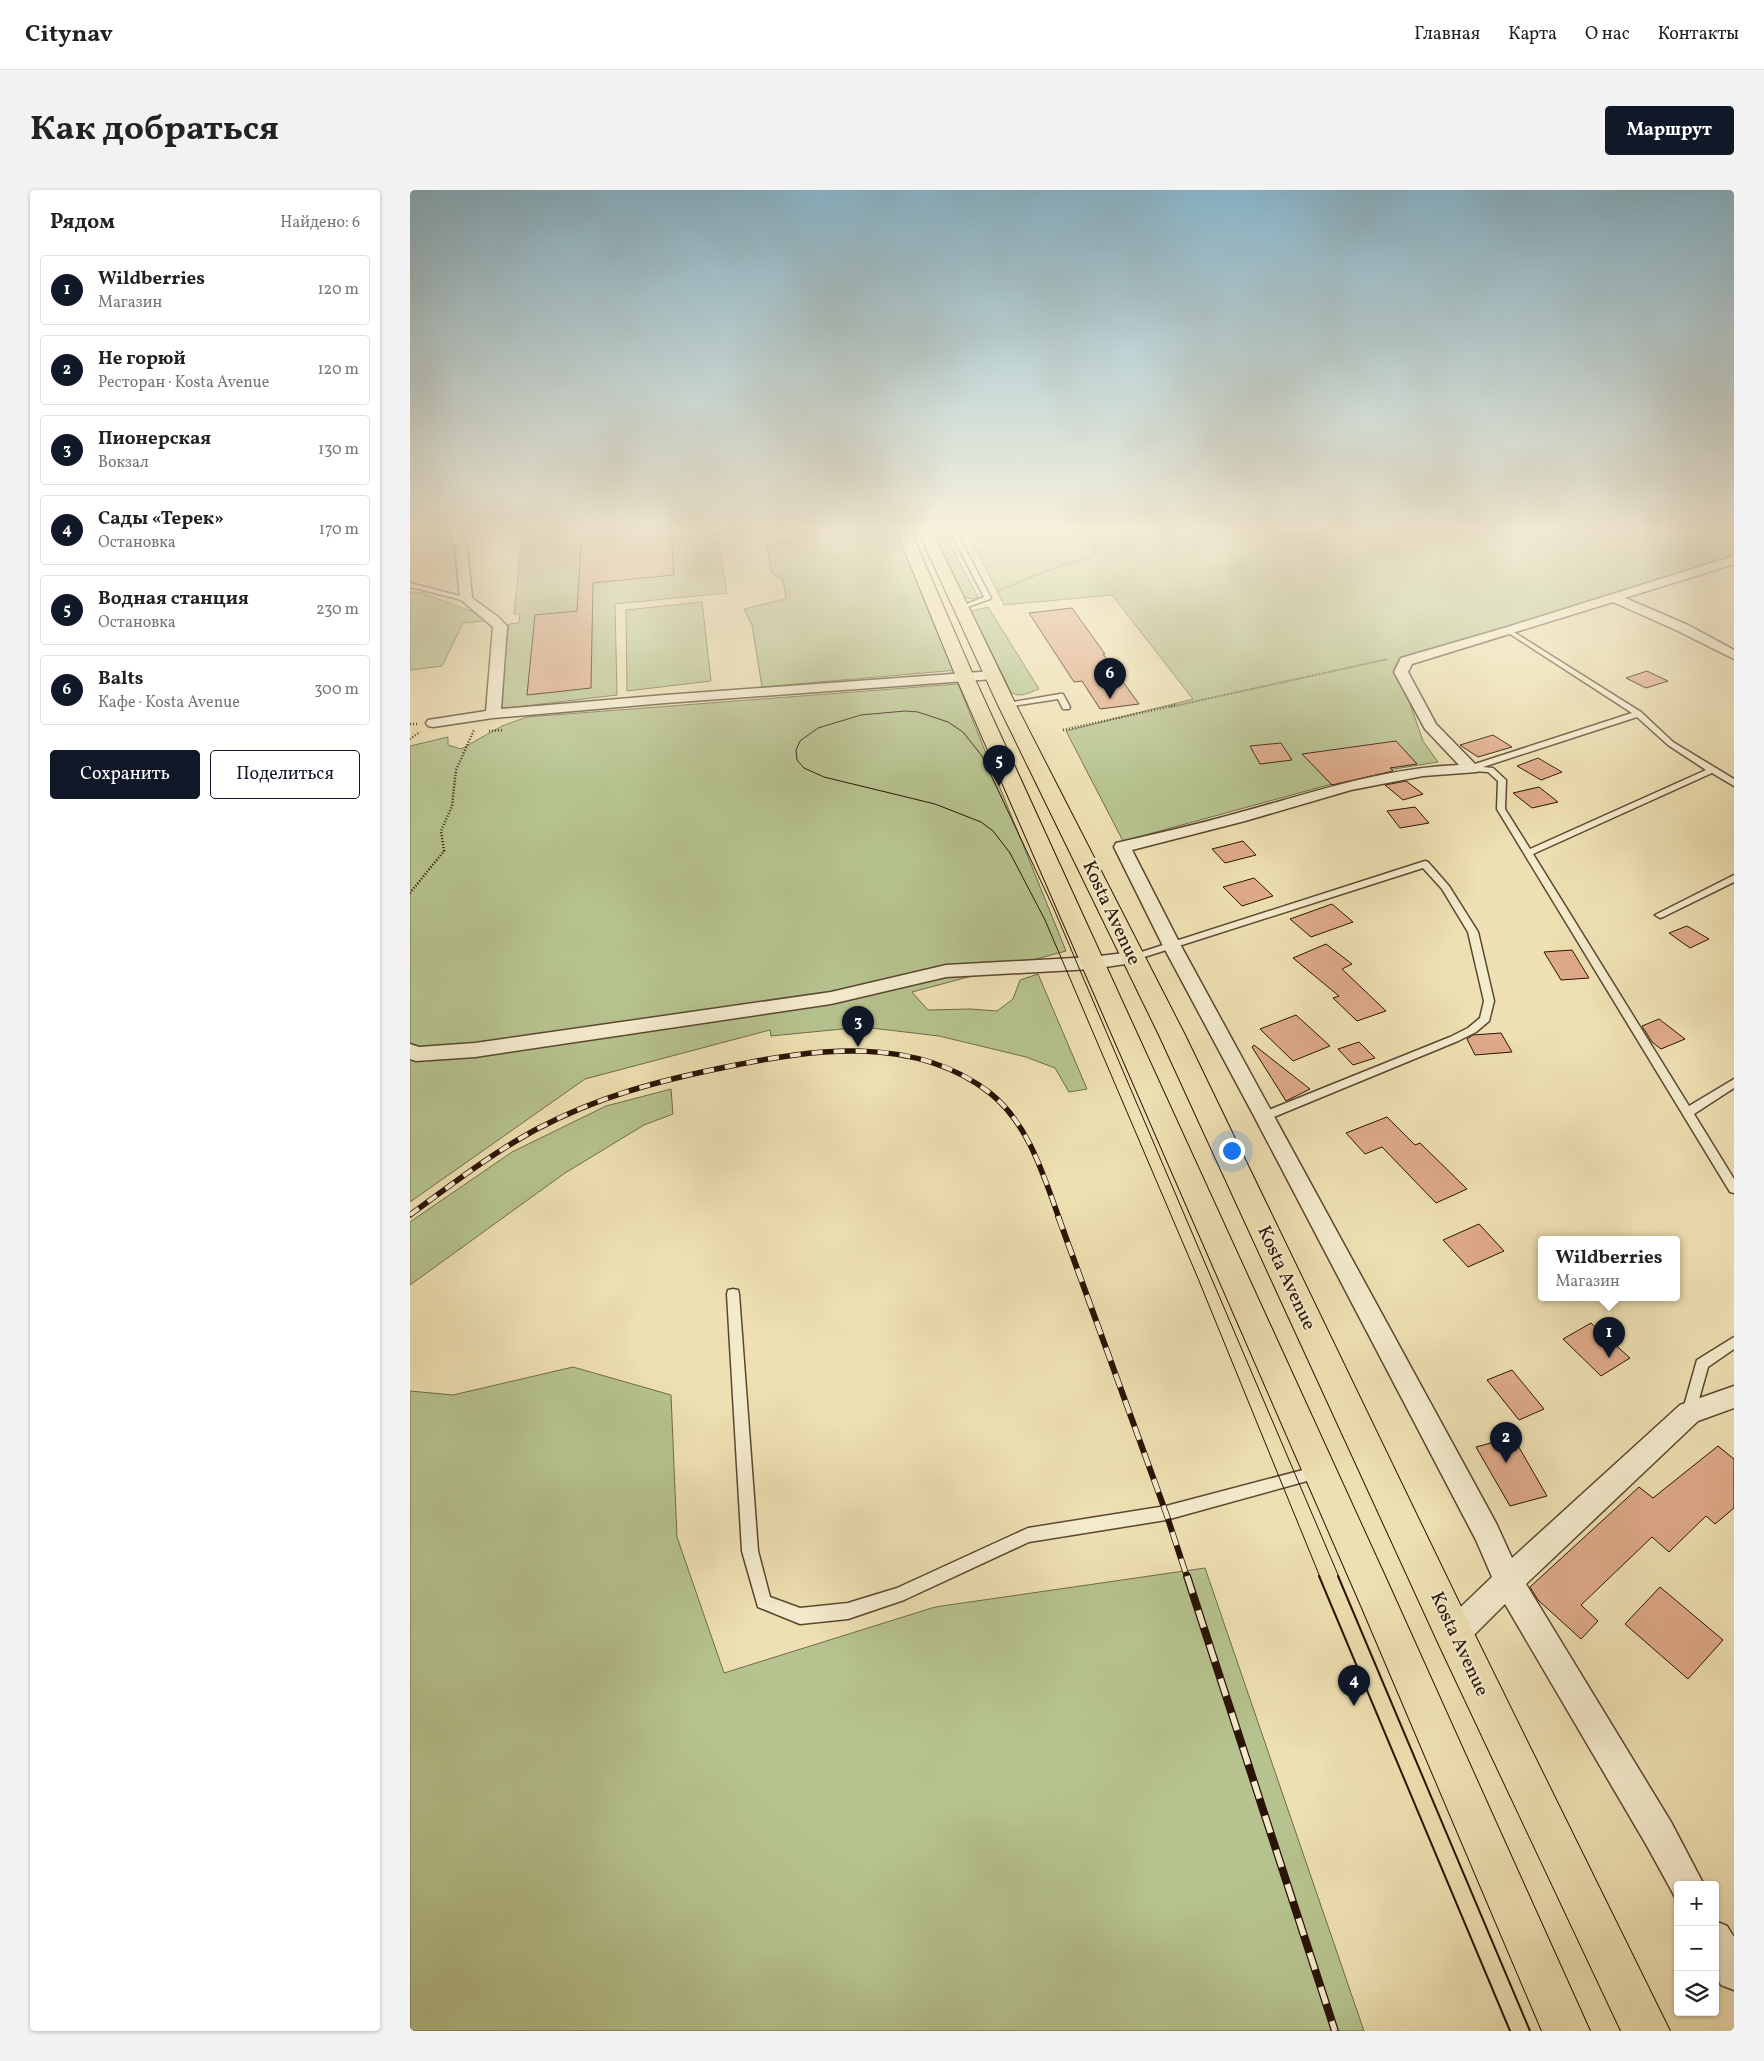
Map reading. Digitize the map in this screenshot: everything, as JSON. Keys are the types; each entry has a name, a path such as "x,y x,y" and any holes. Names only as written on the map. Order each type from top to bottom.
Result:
{"main road":[{"name":"Kosta Avenue","path":"939,613 1318,1472 1377,1600 1566,2031"},
{"name":"Kosta Avenue","path":"962,613 1088,864 1132,958 1172,1035 1454,1634 1646,2031"}],"street":[{"path":"483,613 495,620 500,626 492,714"},
{"path":"1472,769 1430,726 1401,672 1406,661 1567,613"},
{"path":"1648,613 1683,628 1734,655"},
{"path":"433,723 492,714 992,675"},
{"path":"1472,769 1423,771 1348,786 1239,818 1122,847 1171,944 1265,1116 1486,1532 1508,1580 1659,1834 1685,1881"},
{"path":"410,1050 416,1054 475,1050 822,999 946,971 1092,963 1132,958"},
{"path":"1454,1634 1508,1580 1689,1413 1734,1397"},
{"path":"1719,1945 1734,1972"}],"lane":[{"path":"1509,631 1638,714 1649,727 1734,783"},
{"path":"1007,705 1060,696 1066,707"},
{"path":"1472,769 1638,714"},
{"path":"1472,769 1490,770 1502,780 1501,809 1734,1189"},
{"path":"1529,852 1549,845 1713,770"},
{"path":"1132,958 1425,864 1446,888 1473,932 1489,1001 1485,1019 1472,1030 1454,1039 1265,1116"},
{"path":"1660,916 1734,878"},
{"path":"1687,1113 1734,1083"},
{"path":"733,1294 750,1551 764,1602 800,1616 848,1611 899,1595 1028,1535 1166,1513 1318,1472"},
{"path":"1689,1413 1702,1364 1734,1342"}],"path":[{"path":"1063,730 1391,659 1406,661"},
{"path":"410,893 444,851 441,831 452,806 456,770 474,735 476,717"}],"green space":[{"path":"410,613 476,613 495,620 463,623 442,666 410,670"},
{"path":"615,613 617,695 499,709 509,624 519,623 520,614 514,614"},
{"path":"626,613 703,613 711,681 627,691"},
{"path":"746,613 934,613 958,670 762,687 752,625"},
{"path":"972,613 992,613 1039,689 1021,695 1011,692"},
{"path":"1126,613 1557,613 1396,664 1423,741 1438,762 1376,772 1123,841 1066,731 1193,699"},
{"path":"958,684 1066,951 912,992 928,1010 970,1009 997,1011 1013,999 1020,980 1038,974 1087,1089 1069,1092 1055,1068 1026,1057 939,1036 863,1027 771,1036 770,1030 585,1079 410,1202 410,746 448,737 448,745 461,749 502,726 527,717"},
{"path":"671,1089 673,1114 644,1125 565,1173 410,1285 410,1222 512,1152 606,1106"},
{"path":"573,1367 671,1395 677,1537 724,1673 935,1607 1205,1568 1364,2031 410,2031 410,1391 453,1395"}],"building":[{"path":"592,613 591,688 527,695 535,615"},
{"path":"1029,613 1076,613 1139,704 1100,709 1082,681 1074,682"},
{"path":"1647,671 1668,681 1646,688 1626,678"},
{"path":"1493,735 1512,747 1478,757 1460,745"},
{"path":"1396,741 1417,764 1390,768 1393,771 1332,785 1302,754"},
{"path":"1281,743 1292,760 1260,764 1250,746"},
{"path":"1538,758 1562,772 1541,780 1517,766"},
{"path":"1406,781 1423,794 1403,800 1385,785"},
{"path":"1539,787 1558,802 1532,808 1513,793"},
{"path":"1415,807 1429,823 1400,828 1387,811"},
{"path":"1243,841 1256,855 1225,863 1212,849"},
{"path":"1254,878 1273,896 1242,906 1223,887"},
{"path":"1332,904 1353,922 1311,937 1290,919"},
{"path":"1687,926 1709,939 1690,948 1669,933"},
{"path":"1326,944 1352,964 1342,969 1386,1011 1357,1021 1333,998 1339,996 1293,958"},
{"path":"1572,950 1589,978 1561,980 1544,952"},
{"path":"1296,1015 1330,1046 1293,1061 1260,1029"},
{"path":"1659,1019 1685,1039 1661,1049 1652,1042 1642,1026"},
{"path":"1501,1033 1512,1052 1475,1055 1467,1039 1473,1035"},
{"path":"1359,1042 1375,1058 1353,1065 1338,1049"},
{"path":"1254,1045 1310,1089 1286,1101 1252,1047"},
{"path":"1387,1117 1415,1145 1420,1143 1467,1189 1436,1203 1382,1147 1365,1154 1346,1133"},
{"path":"1479,1224 1504,1251 1468,1267 1443,1240"},
{"path":"1591,1323 1630,1358 1601,1376 1563,1339"},
{"path":"1512,1370 1544,1409 1519,1420 1487,1380"},
{"path":"1513,1437 1547,1496 1510,1506 1476,1447"},
{"path":"1718,1446 1734,1459 1734,1508 1715,1524 1706,1516 1669,1552 1652,1537 1581,1605 1598,1621 1581,1639 1538,1600 1530,1587 1639,1487 1653,1498"},
{"path":"1660,1587 1723,1640 1688,1679 1625,1624"}],"tram line":[{"path":"1320,1577 1197,1276 1045,920 1010,853 993,831 981,822 935,804 824,777 804,768 797,760 796,750 800,741 818,728 861,715 905,711 918,712 948,722 963,732 982,756 1053,907 1339,1577"},
{"path":"1319,1576 1510,2031"},
{"path":"1338,1576 1530,2031"}],"railway":[{"path":"410,1215 471,1170 519,1139 558,1118 604,1099 652,1084 726,1067 793,1055 862,1051 896,1054 929,1062 960,1074 990,1093 1015,1119 1033,1150 1059,1218"},
{"path":"1058,1216 1166,1513 1187,1577"},
{"path":"1187,1576 1335,2031"}],"place":[{"name":"Balts","path":"1110,699"},
{"name":"Водная станция","path":"999,786"},
{"name":"Пионерская","path":"858,1047"},
{"name":"Wildberries","path":"1609,1358"},
{"name":"Не горюй","path":"1506,1463"},
{"name":"Сады «Терек»","path":"1354,1706"}]}
